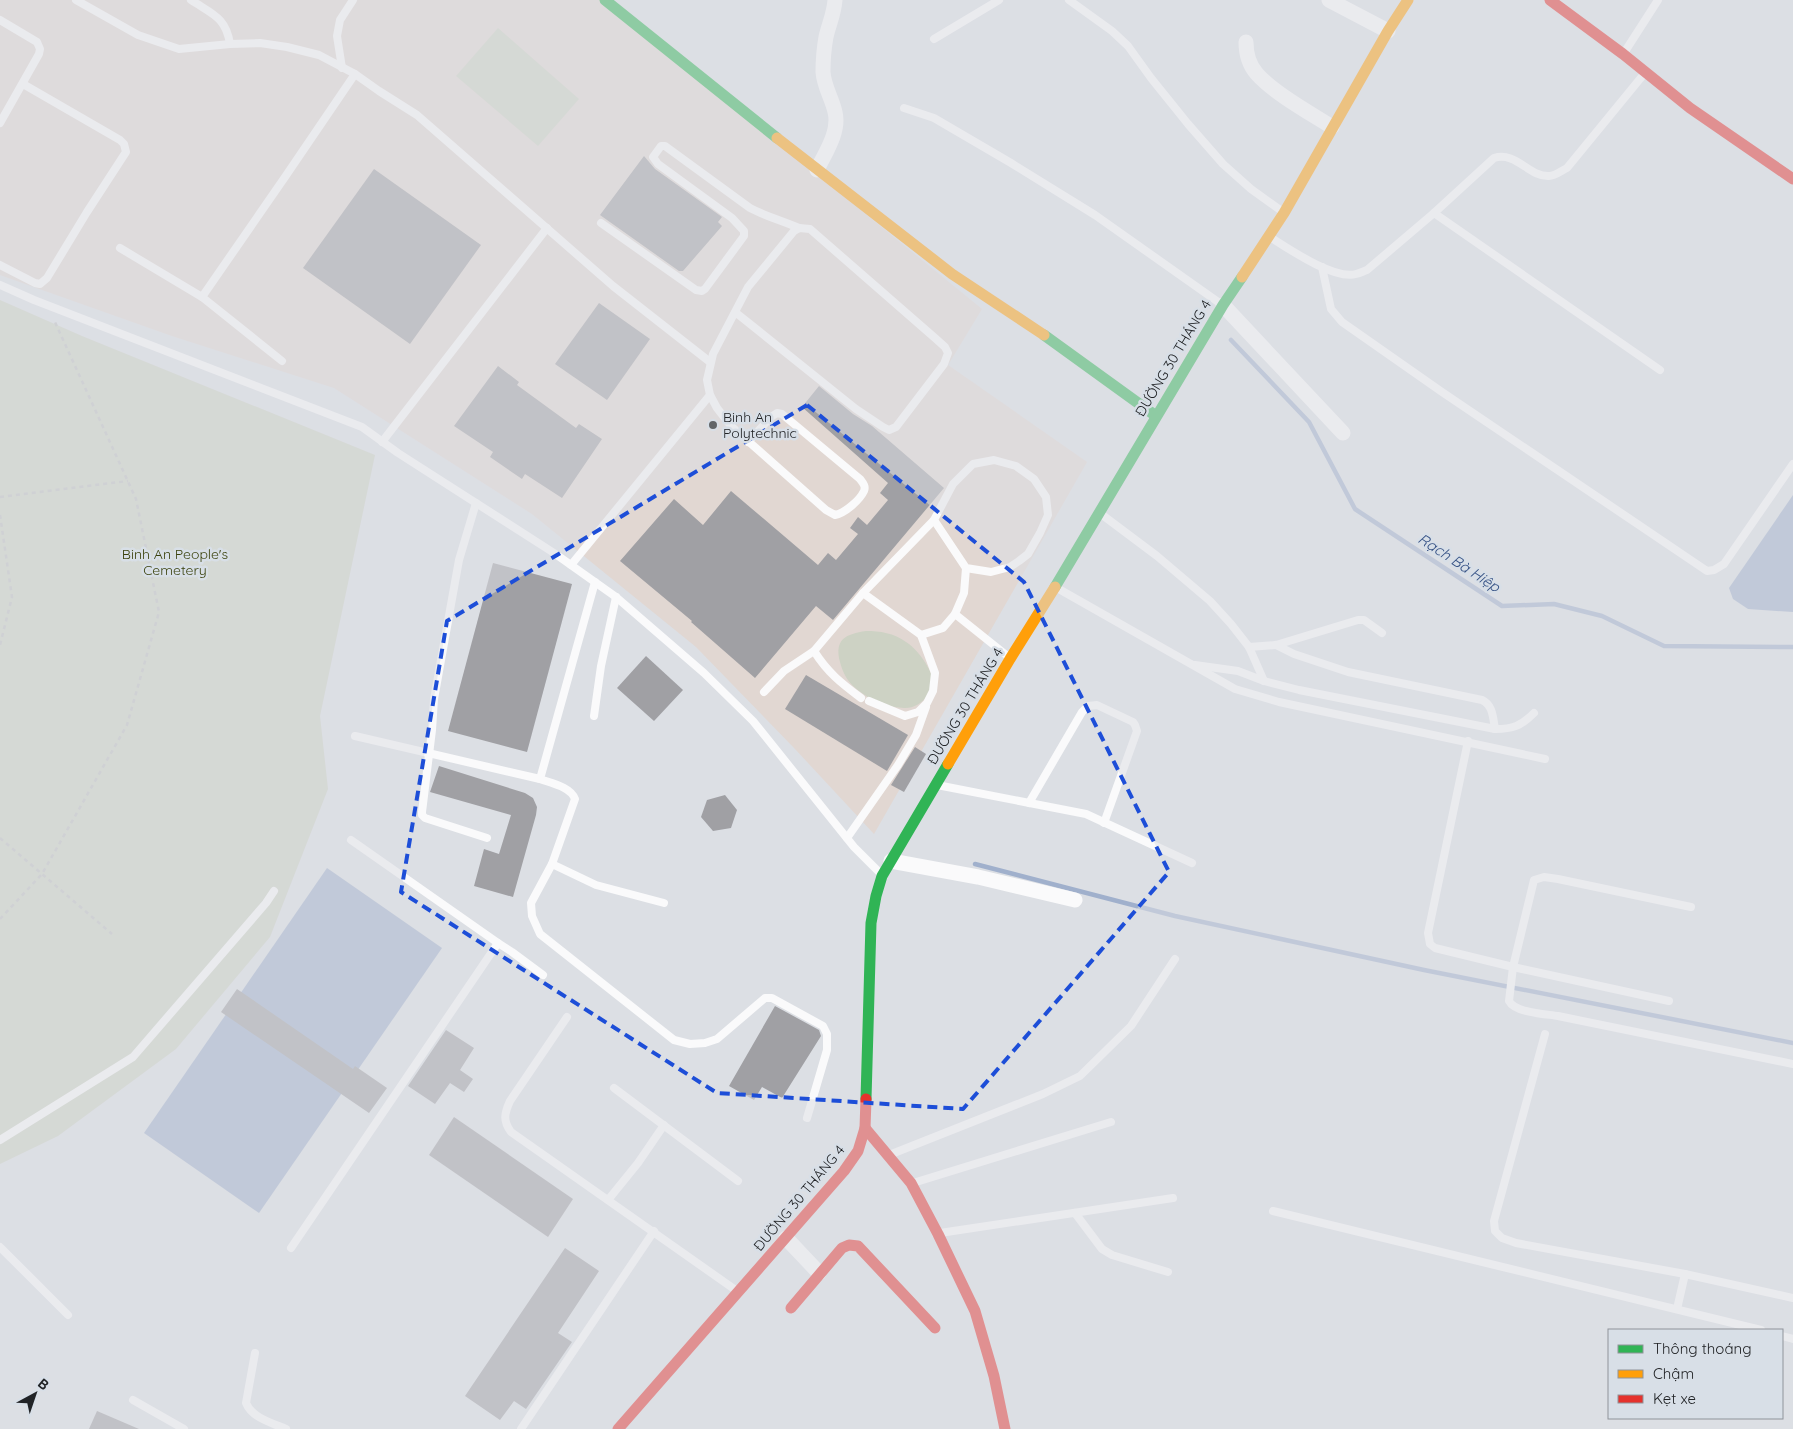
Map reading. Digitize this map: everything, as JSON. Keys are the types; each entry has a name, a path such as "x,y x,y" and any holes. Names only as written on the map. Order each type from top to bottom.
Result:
{"street":[{"path":"605,0 817,170 952,274 1045,336 1156,416"},
{"path":"817,170 834,133 837,121 826,89 823,71 826,37 834,14 835,0"},
{"path":"1329,0 1388,31"},
{"name":"ĐƯỜNG 30 THÁNG 4","path":"618,1429 844,1171 858,1151 865,1128 871,923 882,876 1223,305 1284,213 1332,127 1408,0"},
{"path":"1550,0 1690,108 1793,179"},
{"path":"1246,42 1246,53 1256,74 1332,127"},
{"path":"1223,305 1343,433"},
{"path":"892,861 978,877 1075,900"},
{"path":"865,1128 911,1184 938,1234 975,1311 994,1376 1005,1429"},
{"path":"786,1238 819,1273"},
{"path":"791,1308 842,1248 849,1245 858,1246 935,1328"}],"lane":[{"path":"76,0 138,35 179,49 260,43 319,55 355,74 417,115 614,286 710,362"},
{"path":"191,0 223,22 228,31 230,44"},
{"path":"342,68 337,36 340,20 353,0"},
{"path":"934,39 999,0"},
{"path":"1069,0 1112,31 1128,46 1188,124 1223,164 1251,189 1284,213"},
{"path":"1622,54 1658,0"},
{"path":"0,20 37,42 40,48 39,54 0,123"},
{"path":"1268,236 1322,268 1346,275 1367,270 1434,213 1494,158 1501,156 1508,158 1539,174 1547,176 1554,175 1567,168 1645,73"},
{"path":"202,297 355,74"},
{"path":"0,265 35,283 40,284 47,278 126,152 124,144 120,140 23,84"},
{"path":"904,108 934,118 1095,215 1223,305"},
{"path":"602,223 696,290 702,291 705,289 744,236 744,231 732,218 658,164 654,156 661,146 665,146 750,208 799,228 810,228 945,347 948,353 944,364 896,427 889,430 883,428 856,409 735,312"},
{"path":"1434,213 1660,370"},
{"path":"382,442 547,228"},
{"path":"748,442 771,416 777,413 782,414 860,480 864,485 864,491 842,514 835,515 826,510 748,442 731,426 710,395 707,380 710,362 748,287 794,231 799,228"},
{"path":"120,248 202,297 282,361"},
{"path":"1322,268 1331,309 1342,322 1707,571 1714,570 1724,564 1793,464"},
{"path":"0,284 362,427 571,565 616,597 704,673 753,721 847,838 882,876"},
{"path":"571,565 710,395"},
{"path":"764,692 784,670 814,652 863,593 934,520 953,484 973,464 994,460 1016,466 1034,478 1046,497 1048,515 1040,533 1028,554 1019,562 991,572 966,568"},
{"path":"476,503 459,560 434,699 422,816 487,838"},
{"path":"1100,513 1157,556 1210,601 1250,647 1264,682"},
{"path":"921,635 943,628 955,614 964,593 966,568 934,520"},
{"path":"540,778 595,582"},
{"path":"1056,587 1235,689 1279,702 1545,759"},
{"path":"847,838 881,790 916,735 933,691 935,674 921,635 863,593"},
{"path":"594,716 601,666 616,597"},
{"path":"955,614 1010,659"},
{"path":"1250,647 1276,644 1358,620 1364,620 1382,633"},
{"path":"1276,644 1294,654 1348,672 1482,700 1491,707 1495,729"},
{"path":"814,652 824,668 836,680 865,700 905,716 918,712 927,703"},
{"path":"1190,664 1238,671 1264,682 1495,729 1508,729 1518,726 1534,713"},
{"path":"1029,803 1082,712 1088,706 1096,705 1133,722 1137,731 1104,823"},
{"path":"355,736 540,778 568,790 574,795 576,800 552,864 531,903 532,916 540,934 674,1040 690,1044 717,1040 765,998 772,998 823,1026 827,1034 827,1050 807,1118"},
{"path":"1468,741 1428,933 1430,944 1435,948 1513,971 1669,1001"},
{"path":"936,785 1086,814 1192,863"},
{"path":"352,840 543,975"},
{"path":"552,864 596,886 664,903"},
{"path":"1691,907 1544,877 1534,880 1513,971 1509,996 1510,1005 1537,1014 1558,1016 1793,1064"},
{"path":"0,1140 133,1057 260,910 274,891"},
{"path":"291,1248 498,943"},
{"path":"887,1156 1043,1094 1080,1076 1131,1026 1174,959"},
{"path":"568,1017 510,1101 504,1113 505,1124 511,1132 737,1291"},
{"path":"1545,1034 1494,1221 1495,1231 1502,1238 1516,1243 1685,1274 1793,1298"},
{"path":"614,1088 738,1181"},
{"path":"911,1184 1111,1122"},
{"path":"608,1200 664,1125"},
{"path":"938,1234 1172,1198"},
{"path":"1273,1210 1757,1329"},
{"path":"1075,1213 1102,1249 1124,1260 1168,1272"},
{"path":"521,1429 654,1231"},
{"path":"0,1246 68,1315"},
{"path":"1677,1309 1685,1274"},
{"path":"255,1353 246,1403 249,1410 256,1416 286,1429"},
{"path":"133,1400 184,1429"}],"path":[{"path":"0,919 42,874 127,725 159,612 136,499 47,304"},
{"path":"0,496 128,481"},
{"path":"0,515 12,596 0,645"},
{"path":"0,838 112,934"}],"highlighted area":[{"path":"807,405 1024,582 1169,872 963,1109 717,1093 401,892 447,621"}],"shaded area":[{"name":"Binh An Polytechnic","path":"0,0 603,0 982,309 948,365 1087,462 874,834 696,647 532,514 334,388 172,336 0,275"}],"green space":[{"path":"498,28 579,99 538,146 456,76"},
{"name":"Binh An People's Cemetery","path":"0,300 82,336 375,455 320,716 328,789 270,937 176,1049 58,1136 0,1164"},
{"path":"866,631 882,632 897,636 910,645 926,663 932,678 930,691 917,705 904,708 883,704 870,698 850,683 841,665 840,643 847,636"}],"water":[{"path":"1793,495 1793,612 1748,609 1733,599 1729,588"},
{"path":"327,868 442,948 259,1213 144,1133"}],"building":[{"path":"644,156 655,169 722,217 718,222 722,226 683,271 679,271 600,215"},
{"path":"374,169 481,245 410,344 303,268"},
{"path":"599,303 650,339 607,400 555,364"},
{"path":"498,366 519,382 517,385 576,428 579,424 602,439 562,498 525,474 522,479 490,457 493,452 454,426"},
{"path":"819,386 853,414 872,426 944,488 833,620 816,606 755,678 692,621 620,561 674,499 703,525 731,491 818,565 828,553 836,560 858,534 850,528 858,517 867,525 888,500 880,493 888,483 802,407"},
{"path":"493,563 572,584 527,752 448,731"},
{"path":"646,656 683,690 654,721 617,688"},
{"path":"806,675 908,735 887,771 785,709"},
{"path":"915,747 926,754 904,792 891,785"},
{"path":"439,766 525,793 533,798 537,807 536,815 513,897 474,886 484,849 499,854 511,815 430,792"},
{"path":"725,795 737,810 731,828 713,831 701,817 707,800"},
{"path":"237,989 353,1069 355,1066 387,1088 369,1113 221,1012"},
{"path":"775,1006 819,1030 821,1036 782,1098 762,1087 754,1100 729,1086"},
{"path":"446,1030 474,1048 460,1070 473,1079 464,1092 450,1083 435,1104 408,1086"},
{"path":"454,1117 573,1199 548,1237 429,1155"},
{"path":"565,1248 599,1271 558,1333 572,1342 526,1409 514,1401 500,1420 465,1396"},
{"path":"97,1411 139,1429 89,1429"}],"waterway":[{"name":"Rạch Bà Hiệp","path":"1231,340 1309,422 1355,509 1502,606 1554,604 1602,616 1664,646 1793,647"},
{"path":"975,864 1175,916 1424,970 1793,1043"}],"traffic: fast":[{"path":"605,0 777,138"},
{"path":"1055,587 1223,305 1242,277"},
{"path":"1044,335 1156,416"},
{"path":"866,1099 871,923 876,896 882,876 948,764"}],"traffic: slow":[{"path":"1242,277 1284,213 1388,31 1408,0"},
{"path":"777,138 952,274 1044,335"},
{"path":"948,764 1055,587"}],"traffic: jam":[{"path":"1550,0 1623,54 1690,108 1793,179"},
{"path":"618,1429 844,1171 858,1151 865,1128 866,1099"},
{"path":"865,1128 911,1183 975,1311 994,1376 1005,1429"},
{"path":"791,1308 842,1248 849,1245 858,1246 935,1328"}],"place":[{"name":"Binh An Polytechnic","path":"713,425"}]}
